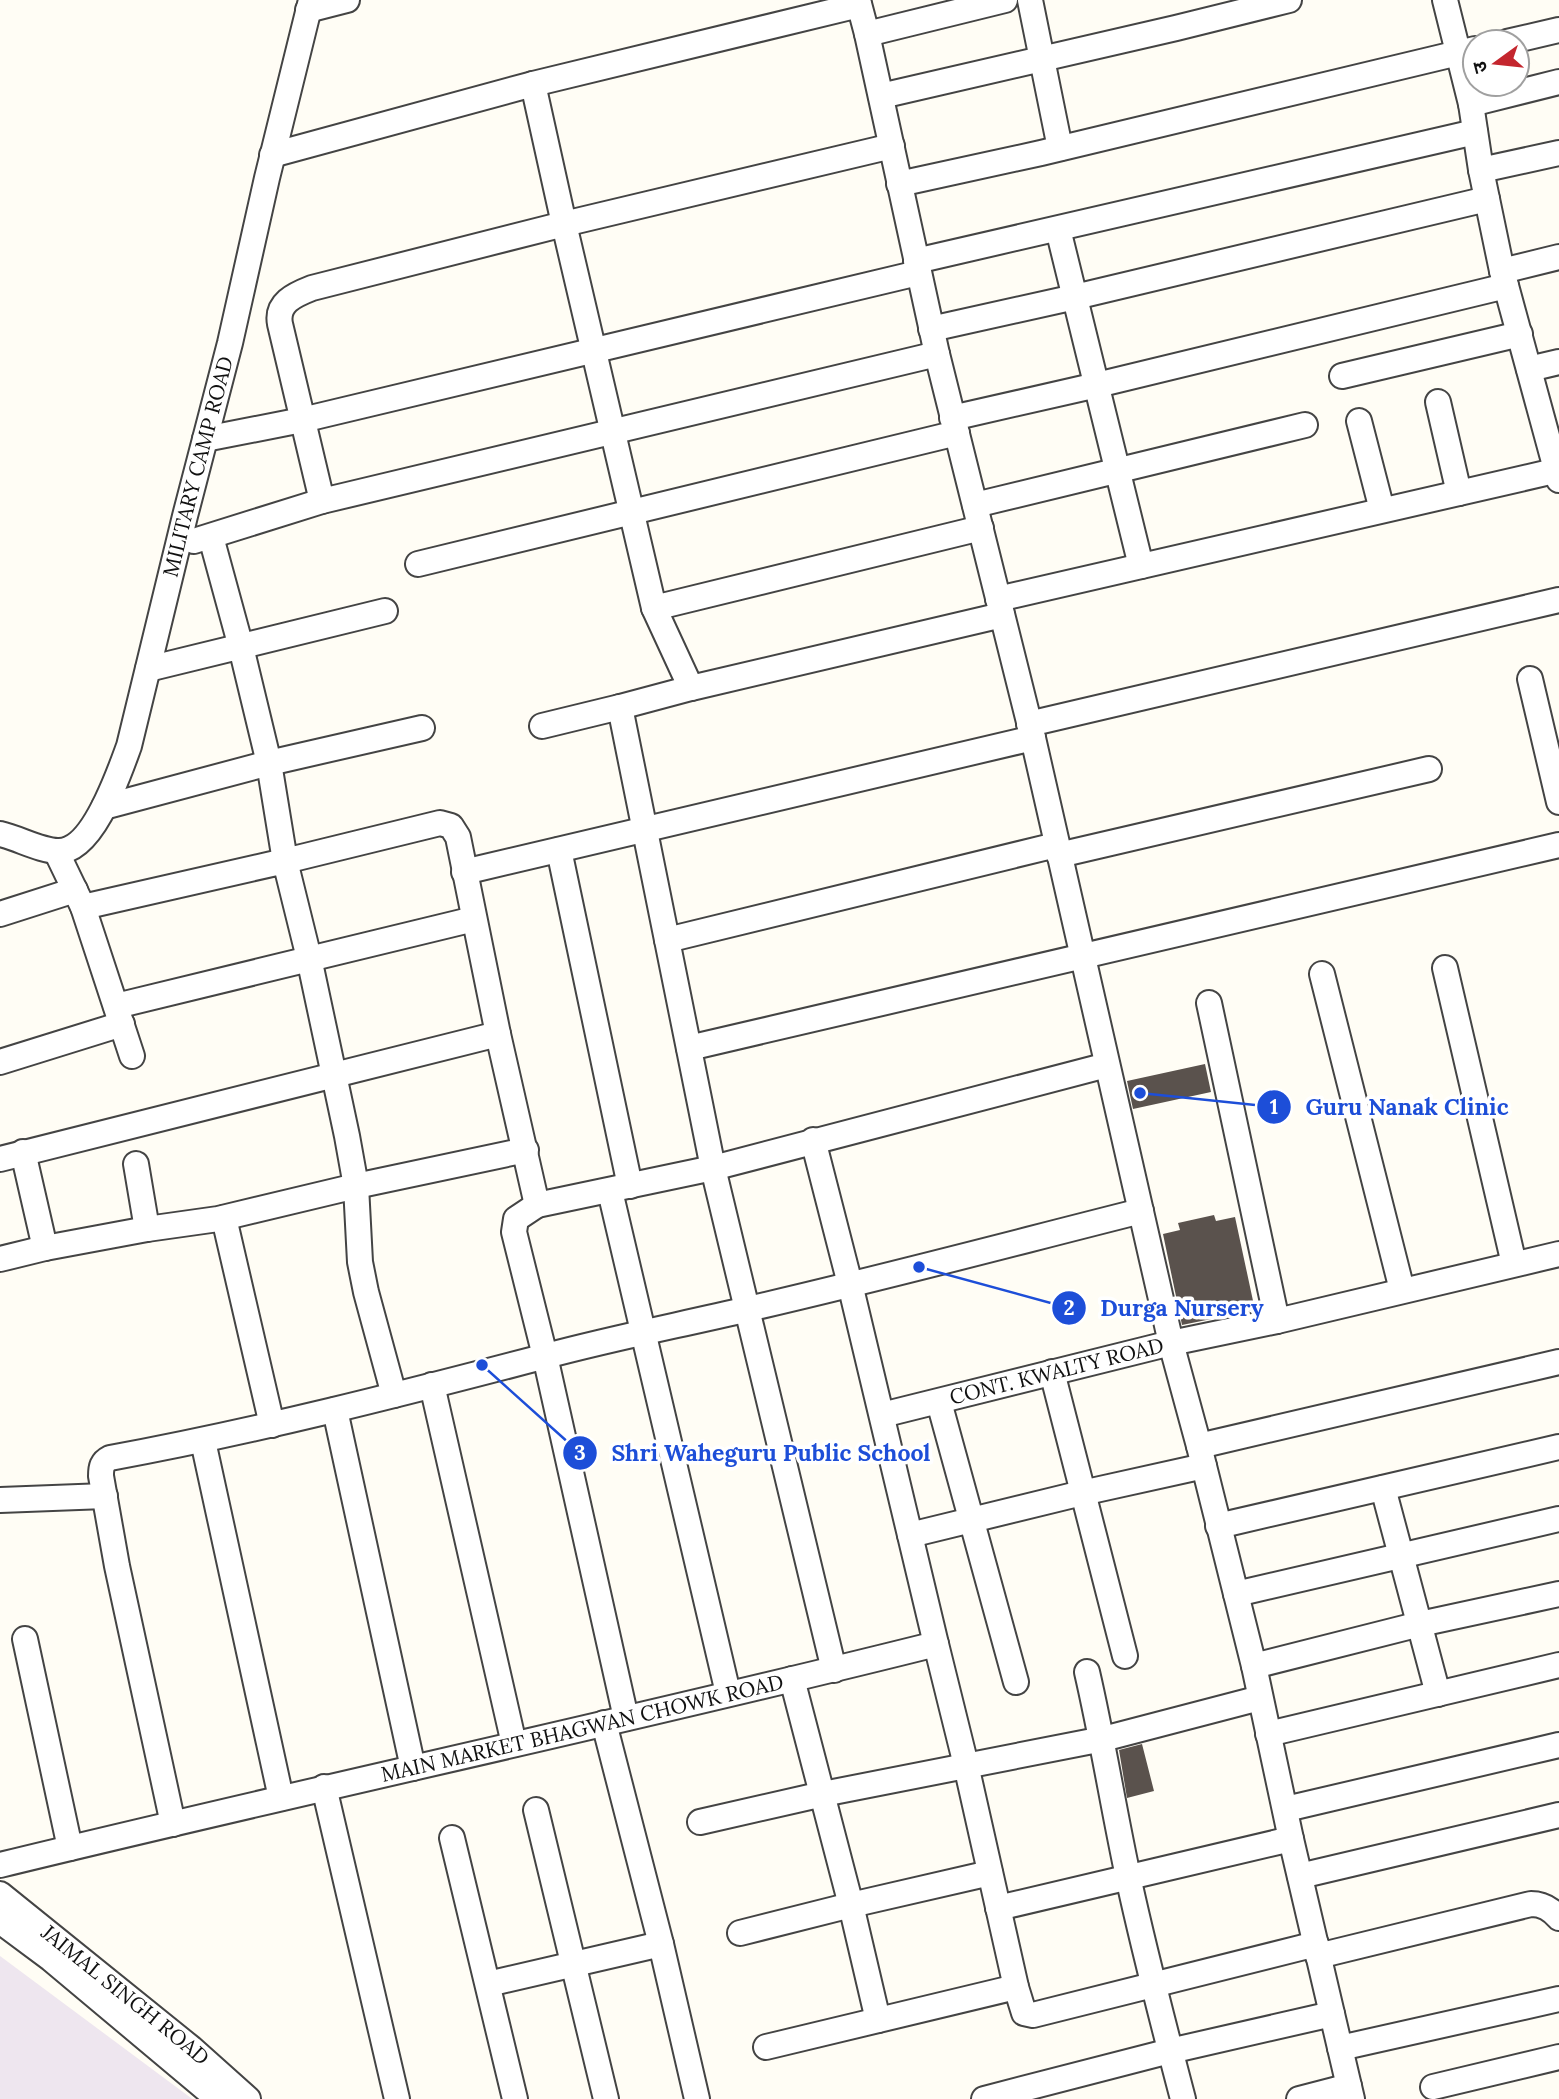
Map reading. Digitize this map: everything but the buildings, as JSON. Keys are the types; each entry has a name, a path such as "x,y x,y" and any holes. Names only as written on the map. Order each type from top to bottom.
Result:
{"street":[{"path":"309,5 347,0"},
{"path":"867,34 1005,0"},
{"path":"1030,0 1060,148"},
{"path":"881,96 1289,0"},
{"path":"1445,0 1461,37"},
{"path":"272,155 533,84 858,3 881,96 931,330 1031,731 1171,1343 1254,1666 1350,2093 1299,2099"},
{"name":"MILITARY CAMP ROAD","path":"56,851 66,850 85,836 116,782 128,746 230,343 309,5"},
{"path":"1531,36 1559,30"},
{"path":"899,184 1461,52"},
{"path":"1471,104 1559,82"},
{"path":"533,84 654,608 691,688"},
{"path":"542,726 1000,607 1141,566 1382,510 1558,473 1504,278 1481,170 1471,98"},
{"path":"205,439 302,420 593,351 1058,229 1475,132"},
{"path":"322,501 279,317 279,312 289,299 312,288 892,146"},
{"path":"1481,170 1559,153"},
{"path":"931,330 1487,199"},
{"path":"1058,229 1141,566"},
{"path":"418,564 954,426 1097,385 1504,278 1559,257"},
{"path":"1342,376 1520,334"},
{"path":"394,1395 366,1293 360,1262 356,1186 347,1136 285,861 269,763 241,647 199,540 322,501 937,354"},
{"path":"1529,369 1559,362"},
{"path":"1438,402 1459,493"},
{"path":"1359,421 1382,510"},
{"path":"654,608 978,516 1118,471 1305,425"},
{"path":"464,872 646,830 1559,600"},
{"path":"148,669 385,611"},
{"path":"1530,679 1559,802"},
{"path":"620,707 713,1168 834,1670"},
{"path":"103,807 269,763 422,728"},
{"path":"667,940 1057,850 1429,769"},
{"path":"0,914 285,861 440,823 451,827 458,837 498,1034 537,1205"},
{"path":"0,834 56,851 79,899 132,1056"},
{"path":"689,1048 1559,845"},
{"path":"559,850 620,1188 642,1332 728,1693"},
{"path":"0,1062 119,1015 309,958 474,919"},
{"path":"1445,968 1514,1264"},
{"path":"1322,974 1402,1290"},
{"path":"1209,1003 1277,1321"},
{"path":"45,1248 12,1156 498,1034"},
{"path":"697,2099 661,1944 615,1720 545,1356 514,1233 516,1219 537,1205 713,1168 1107,1065"},
{"path":"813,1140 966,1765 1021,2008 1028,2015 1154,1984 1531,1904 1540,1904 1552,1910 1559,1918"},
{"path":"0,1259 148,1229 224,1218 356,1186 526,1150"},
{"path":"135,1164 148,1229"},
{"path":"173,1824 117,1566 101,1467 104,1461 335,1410 642,1332 748,1309 1141,1211"},
{"path":"224,1218 272,1425"},
{"name":"CONT. KWALTY ROAD","path":"882,1415 1171,1343 1277,1321 1559,1254"},
{"path":"910,1535 1082,1493 1201,1456 1559,1362"},
{"path":"1052,1372 1125,1656"},
{"path":"432,1385 514,1744"},
{"path":"939,1402 1016,1682"},
{"path":"335,1410 413,1768"},
{"path":"203,1441 281,1798"},
{"path":"1218,1526 1559,1447"},
{"path":"1383,1488 1438,1694"},
{"path":"0,1500 105,1496"},
{"path":"1236,1594 1559,1519"},
{"path":"1254,1666 1420,1624 1559,1594"},
{"path":"25,1639 70,1848"},
{"name":"MAIN MARKET BHAGWAN CHOWK ROAD","path":"0,1865 936,1644"},
{"path":"1268,1734 1559,1665"},
{"path":"1087,1672 1103,1739 1129,1879 1183,2099"},
{"path":"792,1679 878,2020"},
{"path":"700,1822 823,1794 1103,1739 1260,1698"},
{"path":"1286,1809 1559,1745"},
{"path":"324,1787 397,2099"},
{"path":"536,1810 606,2099"},
{"path":"1300,1876 1559,1815"},
{"path":"452,1838 515,2099"},
{"path":"998,1908 1291,1839"},
{"path":"740,1933 990,1872"},
{"name":"JAIMAL SINGH ROAD","path":"0,1894 191,2049 248,2099"},
{"path":"0,1921 51,1959 218,2099"},
{"path":"488,1984 661,1944"},
{"path":"766,2047 1016,1987"},
{"path":"1340,2048 1559,1999"},
{"path":"984,2099 1170,2051 1332,2014"},
{"path":"1433,2087 1559,2057"}],"shaded area":[{"path":"0,1956 191,2098 192,2099 0,2099"}],"place":[{"name":"Guru Nanak Clinic","path":"1140,1093"},
{"name":"Durga Nursery","path":"919,1267"},
{"name":"Shri Waheguru Public School","path":"482,1365"}]}
